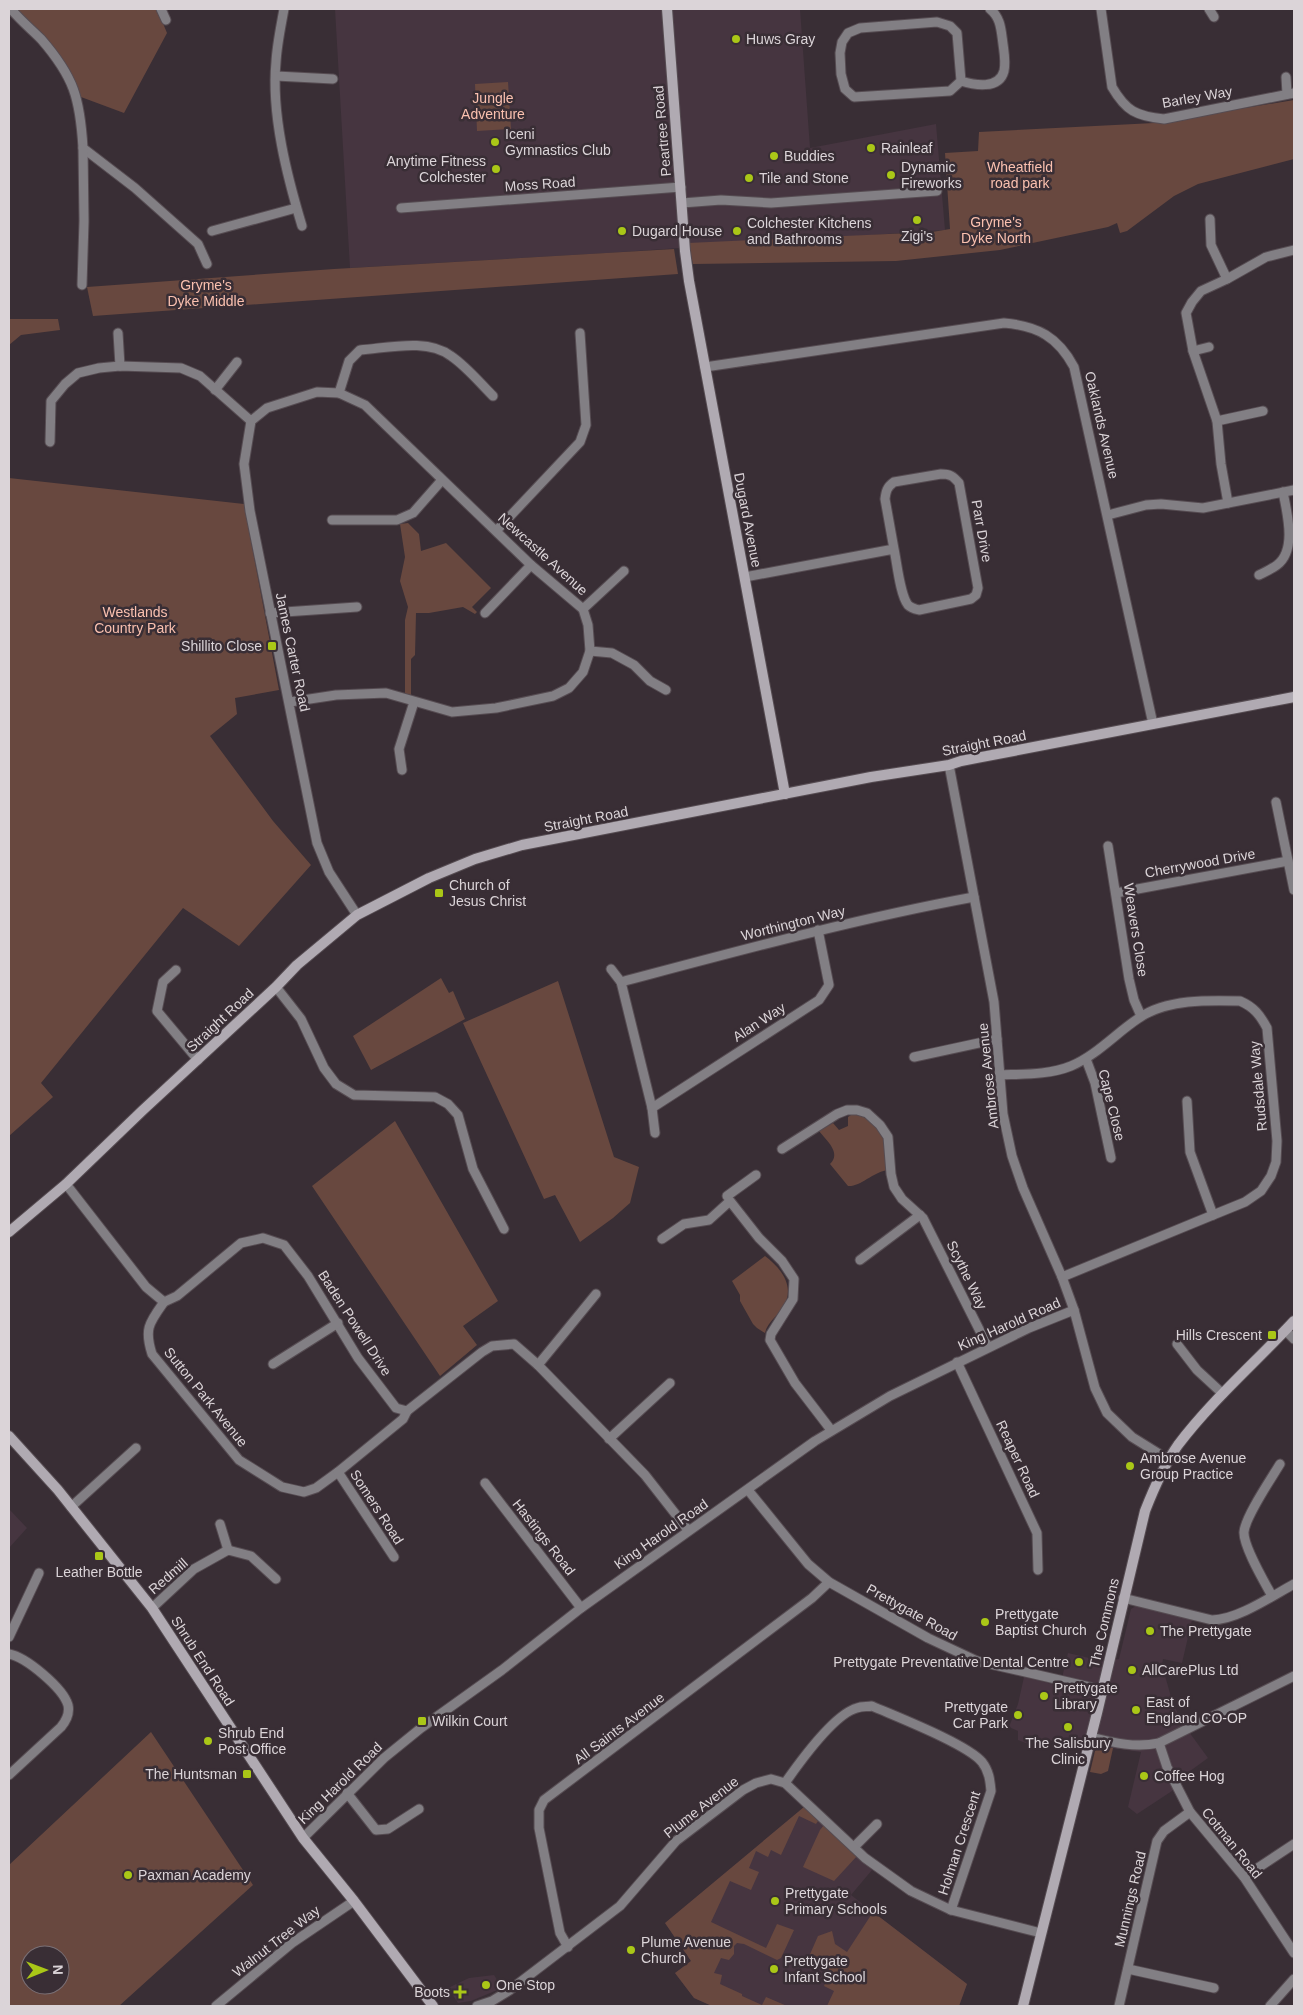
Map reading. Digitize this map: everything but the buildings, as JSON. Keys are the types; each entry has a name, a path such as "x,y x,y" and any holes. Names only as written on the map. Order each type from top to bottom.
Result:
{"street":[{"path":"11,9 50,51 72,85 78,99 81,114 84,221 82,285"},
{"path":"161,9 166,20"},
{"path":"284,9 276,63 278,118 285,165 302,226"},
{"name":"Peartree Road","path":"667,9 685,251"},
{"path":"961,81 976,86 987,85 999,79 1004,72 1005,61 1000,24 996,14 990,9"},
{"name":"Barley Way","path":"1101,9 1112,87 1118,98 1131,111 1146,117 1164,118 1291,93 1286,77"},
{"path":"937,22 950,26 957,33 961,81 950,91 854,97 846,89 841,74 842,42 848,33 860,28 937,22"},
{"path":"276,76 333,79"},
{"path":"82,148 135,188 198,244 207,264"},
{"name":"Moss Road","path":"401,208 681,187"},
{"path":"682,203 721,200 770,203 937,191"},
{"path":"212,231 296,208"},
{"path":"1210,219 1211,245 1228,279"},
{"path":"1228,503 1221,464 1217,421 1193,352 1186,313 1201,292 1266,257 1294,250"},
{"name":"Dugard Avenue","path":"685,251 785,794"},
{"name":"Oaklands Avenue","path":"705,367 1004,323 1023,325 1040,331 1054,340 1066,352 1074,367 1153,724"},
{"path":"118,333 120,366"},
{"path":"497,530 580,442 586,425 580,333"},
{"path":"338,394 349,361 360,350 424,346 437,348 451,356 493,396"},
{"path":"1193,352 1210,347"},
{"path":"215,390 237,362"},
{"path":"50,442 51,401 65,384 78,373 99,368 120,366 181,368 200,376 252,422"},
{"name":"Newcastle Avenue","path":"252,422 267,408 317,392 338,394 365,405 442,480 497,530 531,565 583,609 588,625 590,651 583,672 569,688 553,696 496,708 452,712 386,693 336,695 290,702"},
{"path":"1217,421 1263,411"},
{"name":"James Carter Road","path":"252,422 244,464 250,511 317,842 329,872 357,914"},
{"name":"Parr Drive","path":"948,474 959,483 978,588 976,595 971,599 919,610 912,608 907,604 904,595 894,549 885,499 889,486 894,482 948,474"},
{"path":"332,520 397,520 412,513 442,480"},
{"path":"1108,515 1146,505 1161,504 1203,508 1294,490"},
{"path":"1259,575 1279,564 1286,551 1289,540 1289,526 1283,492"},
{"path":"745,577 894,549"},
{"path":"485,613 531,565"},
{"path":"583,609 624,570"},
{"path":"270,613 357,607"},
{"path":"590,651 612,652 634,665 650,681 666,690"},
{"name":"Straight Road","path":"9,1232 66,1184 276,987 297,965 357,914 429,878 475,859 522,845 880,776 949,765 961,761 1294,697"},
{"path":"402,770 399,749 414,702"},
{"name":"Ambrose Avenue","path":"949,765 994,1002 1003,1114 1012,1156 1023,1188 1062,1277 1074,1310 1095,1388 1107,1413 1131,1436 1169,1460"},
{"path":"1276,802 1294,890"},
{"name":"Weavers Close","path":"1108,846 1129,979 1134,1000 1141,1016"},
{"name":"Cherrywood Drive","path":"1116,893 1288,862"},
{"name":"Worthington Way","path":"621,982 818,930 921,907 974,898"},
{"name":"Alan Way","path":"652,1108 818,1000 830,985 818,930"},
{"path":"610,969 621,982 652,1108 655,1133"},
{"path":"176,970 164,982 158,1011 198,1060"},
{"path":"276,987 301,1019 324,1068 336,1084 354,1095 435,1097 448,1104 458,1115 473,1169 504,1229"},
{"name":"Rudsdale Way","path":"999,1075 1053,1072 1070,1067 1086,1059 1141,1016 1167,1006 1186,1003 1240,1002 1248,1004 1260,1014 1267,1028 1277,1141 1276,1162 1271,1176 1261,1191 1245,1202 1062,1277"},
{"path":"914,1057 997,1038"},
{"name":"Cape Close","path":"1086,1059 1095,1083 1111,1158"},
{"path":"1187,1101 1190,1152 1213,1215"},
{"name":"Scythe Way","path":"782,1149 837,1114 857,1110 867,1113 880,1125 888,1137 894,1187 902,1199 920,1216 988,1348"},
{"path":"662,1240 684,1224 709,1220 726,1196 756,1175"},
{"path":"66,1184 146,1287 164,1302"},
{"path":"726,1196 759,1238 782,1261 794,1279 794,1299 771,1334 770,1340 795,1383 832,1430"},
{"path":"860,1260 920,1216"},
{"name":"Baden Powell Drive","path":"164,1302 177,1296 241,1243 263,1238 284,1245 308,1276 358,1358 396,1408 407,1411"},
{"path":"538,1365 596,1294"},
{"name":"Sutton Park Avenue","path":"164,1302 151,1320 147,1338 152,1354 239,1460 282,1487 304,1492 316,1488 403,1418 407,1411"},
{"name":"King Harold Road","path":"303,1838 384,1758 421,1728 502,1670 581,1608 688,1530 832,1430 890,1396 958,1362 1029,1328 1074,1310"},
{"name":"The Commons","path":"1023,2006 1103,1690 1123,1598 1145,1511 1178,1445 1223,1394 1294,1321"},
{"path":"273,1364 338,1323"},
{"path":"1285,1330 1294,1339"},
{"path":"407,1411 482,1352 492,1346 514,1344 538,1365 645,1475 688,1530"},
{"path":"1177,1344 1197,1370 1223,1394"},
{"name":"Reaper Road","path":"958,1362 1037,1533 1038,1570"},
{"path":"610,1439 670,1383"},
{"name":"Shrub End Road","path":"9,1436 58,1490 152,1608 303,1838 354,1900 433,2006"},
{"path":"71,1506 136,1448"},
{"path":"1272,1596 1254,1562 1244,1533 1248,1520 1280,1464"},
{"name":"Somers Road","path":"338,1472 394,1557"},
{"name":"Hastings Road","path":"485,1483 581,1608"},
{"name":"Prettygate Road","path":"748,1490 808,1564 829,1582 928,1638 977,1661 1103,1690"},
{"path":"220,1524 228,1550 251,1556 276,1579"},
{"name":"Redmill","path":"152,1608 194,1569 228,1550"},
{"path":"9,1637 39,1573"},
{"name":"All Saints Avenue","path":"568,1947 560,1933 539,1828 539,1810 544,1800 804,1604 829,1582"},
{"path":"1123,1598 1203,1618 1220,1620 1238,1614 1294,1584"},
{"path":"9,1654 26,1660 36,1668 65,1699 68,1706 66,1721 61,1727 9,1775"},
{"path":"1091,1737 1119,1744 1145,1746 1159,1744 1294,1676"},
{"name":"Holman Crescent","path":"785,1783 812,1746 841,1717 856,1708 872,1706 966,1750 981,1761 989,1773 991,1791 982,1823 951,1910"},
{"name":"Cotman Road","path":"1159,1744 1167,1767 1190,1812 1244,1877 1294,1953"},
{"name":"Plume Avenue","path":"477,2006 492,2002 510,1990 620,1906 676,1841 743,1790 756,1782 771,1779 785,1783"},
{"path":"785,1783 854,1847 911,1891 951,1910 1041,1933"},
{"path":"347,1793 376,1830 388,1829 419,1809"},
{"name":"Munnings Road","path":"1119,2006 1157,1841 1164,1830 1190,1812"},
{"path":"854,1847 877,1824"},
{"path":"1244,1877 1294,1844"},
{"name":"Walnut Tree Way","path":"216,2006 292,1943 354,1900"},
{"path":"1128,1969 1214,1988"},
{"path":"1270,2006 1294,1979"}],"shaded area":[{"path":"335,9 800,9 810,148 936,124 945,230 350,268"},
{"path":"9,1509 27,1528 9,1548"},
{"path":"1136,1606 1192,1620 1182,1663 1163,1659 1162,1665 1173,1704 1184,1725 1208,1758 1179,1779 1172,1791 1137,1814 1128,1807 1141,1752 1105,1747 1095,1751 1048,1740 1044,1750 1018,1740 1018,1731 1009,1727 1018,1704 1024,1677 1060,1686 1068,1653 1102,1661 1119,1659 1131,1609"},
{"name":"Prettygate Primary Schools","path":"804,1807 872,1870 851,1895 967,1984 959,2006 712,2006 694,1998 675,1973 691,1961 665,1923"},
{"path":"494,1975 502,1988 471,2001 458,2003 448,1988 469,1978"}],"green space":[{"path":"11,9 157,9 167,33 124,113 81,97 73,80"},
{"name":"Jungle Adventure","path":"508,82 511,129 477,131 475,84"},
{"name":"Wheatfield road park","path":"1294,100 1294,159 1198,184 1174,196 1127,231 1120,233 1117,223 1108,227 1000,250 896,261 693,264 688,243 932,232 950,229 945,153 978,151 979,132 1154,123"},
{"name":"Gryme's Dyke Middle","path":"674,249 678,274 93,316 87,287 334,269"},
{"path":"9,319 58,319 60,330 21,335 9,345"},
{"name":"Westlands Country Park","path":"9,478 244,504 279,690 235,698 237,714 210,736 273,821 311,865 239,946 183,908 41,1083 53,1097 9,1136"},
{"path":"408,523 419,534 421,551 446,543 491,588 472,607 477,612 475,614 463,607 429,613 416,613 415,655 411,659 411,695 405,694 405,620 408,607 400,581 405,557 400,524"},
{"path":"441,978 449,993 453,991 465,1019 371,1070 353,1036"},
{"path":"558,981 614,1157 639,1167 630,1203 580,1242 555,1195 544,1199 463,1023"},
{"path":"857,1114 867,1118 880,1129 885,1143 887,1170 853,1186 848,1186 830,1164 833,1160 834,1151 819,1131 833,1123 839,1130 848,1126 848,1117"},
{"path":"395,1121 498,1301 463,1326 477,1345 440,1376 312,1186"},
{"path":"765,1256 785,1278 788,1292 787,1300 768,1325 765,1333 753,1324 740,1301 740,1295 732,1281"},
{"name":"Paxman Academy","path":"151,1732 253,1885 119,2006 9,2006 9,1865"},
{"path":"1100,1747 1113,1748 1108,1771 1101,1774 1090,1772 1095,1751"},
{"path":"804,1807 818,1821 816,1824 799,1816 781,1855 771,1850 768,1857 756,1851 749,1868 759,1872 751,1890 730,1881 711,1922 766,1948 777,1924 794,1930 781,1958 777,1960 744,1944 737,1943 734,1946 734,1954 729,1960 721,1958 714,1973 722,1975 720,1984 742,1994 742,1996 762,2005 766,1997 787,2006 712,2006 694,1998 675,1973 691,1961 665,1923"},
{"path":"824,1825 857,1856 834,1881 803,1867"},
{"path":"873,1912 967,1984 959,2006 827,2006 834,1991 824,1986 830,1972 807,1961 818,1936 832,1931 835,1944 847,1952"}],"place":[{"name":"Huws Gray","path":"736,39"},
{"name":"Iceni Gymnastics Club","path":"495,142"},
{"name":"Rainleaf","path":"871,148"},
{"name":"Buddies","path":"774,156"},
{"name":"Anytime Fitness Colchester","path":"496,169"},
{"name":"Dynamic Fireworks","path":"891,175"},
{"name":"Tile and Stone","path":"749,178"},
{"name":"Zigi's","path":"917,220"},
{"name":"Dugard House","path":"622,231"},
{"name":"Colchester Kitchens and Bathrooms","path":"737,231"},
{"name":"Shillito Close","path":"272,646"},
{"name":"Church of Jesus Christ","path":"439,893"},
{"name":"Hills Crescent","path":"1272,1335"},
{"name":"Ambrose Avenue Group Practice","path":"1130,1466"},
{"name":"Leather Bottle","path":"99,1556"},
{"name":"Prettygate Baptist Church","path":"985,1622"},
{"name":"The Prettygate","path":"1150,1631"},
{"name":"Prettygate Preventative Dental Centre","path":"1079,1662"},
{"name":"AllCarePlus Ltd","path":"1132,1670"},
{"name":"Prettygate Library","path":"1044,1696"},
{"name":"East of England CO-OP","path":"1136,1710"},
{"name":"Prettygate Car Park","path":"1018,1715"},
{"name":"Wilkin Court","path":"422,1721"},
{"name":"The Salisbury Clinic","path":"1068,1727"},
{"name":"Shrub End Post Office","path":"208,1741"},
{"name":"The Huntsman","path":"247,1774"},
{"name":"Coffee Hog","path":"1144,1776"},
{"name":"Paxman Academy","path":"128,1875"},
{"name":"Prettygate Primary Schools","path":"775,1901"},
{"name":"Plume Avenue Church","path":"631,1950"},
{"name":"Prettygate Infant School","path":"774,1969"},
{"name":"One Stop","path":"486,1985"},
{"name":"Boots","path":"460,1992"}],"park label":[{"name":"Gryme's Dyke North","path":"996,230"}]}
